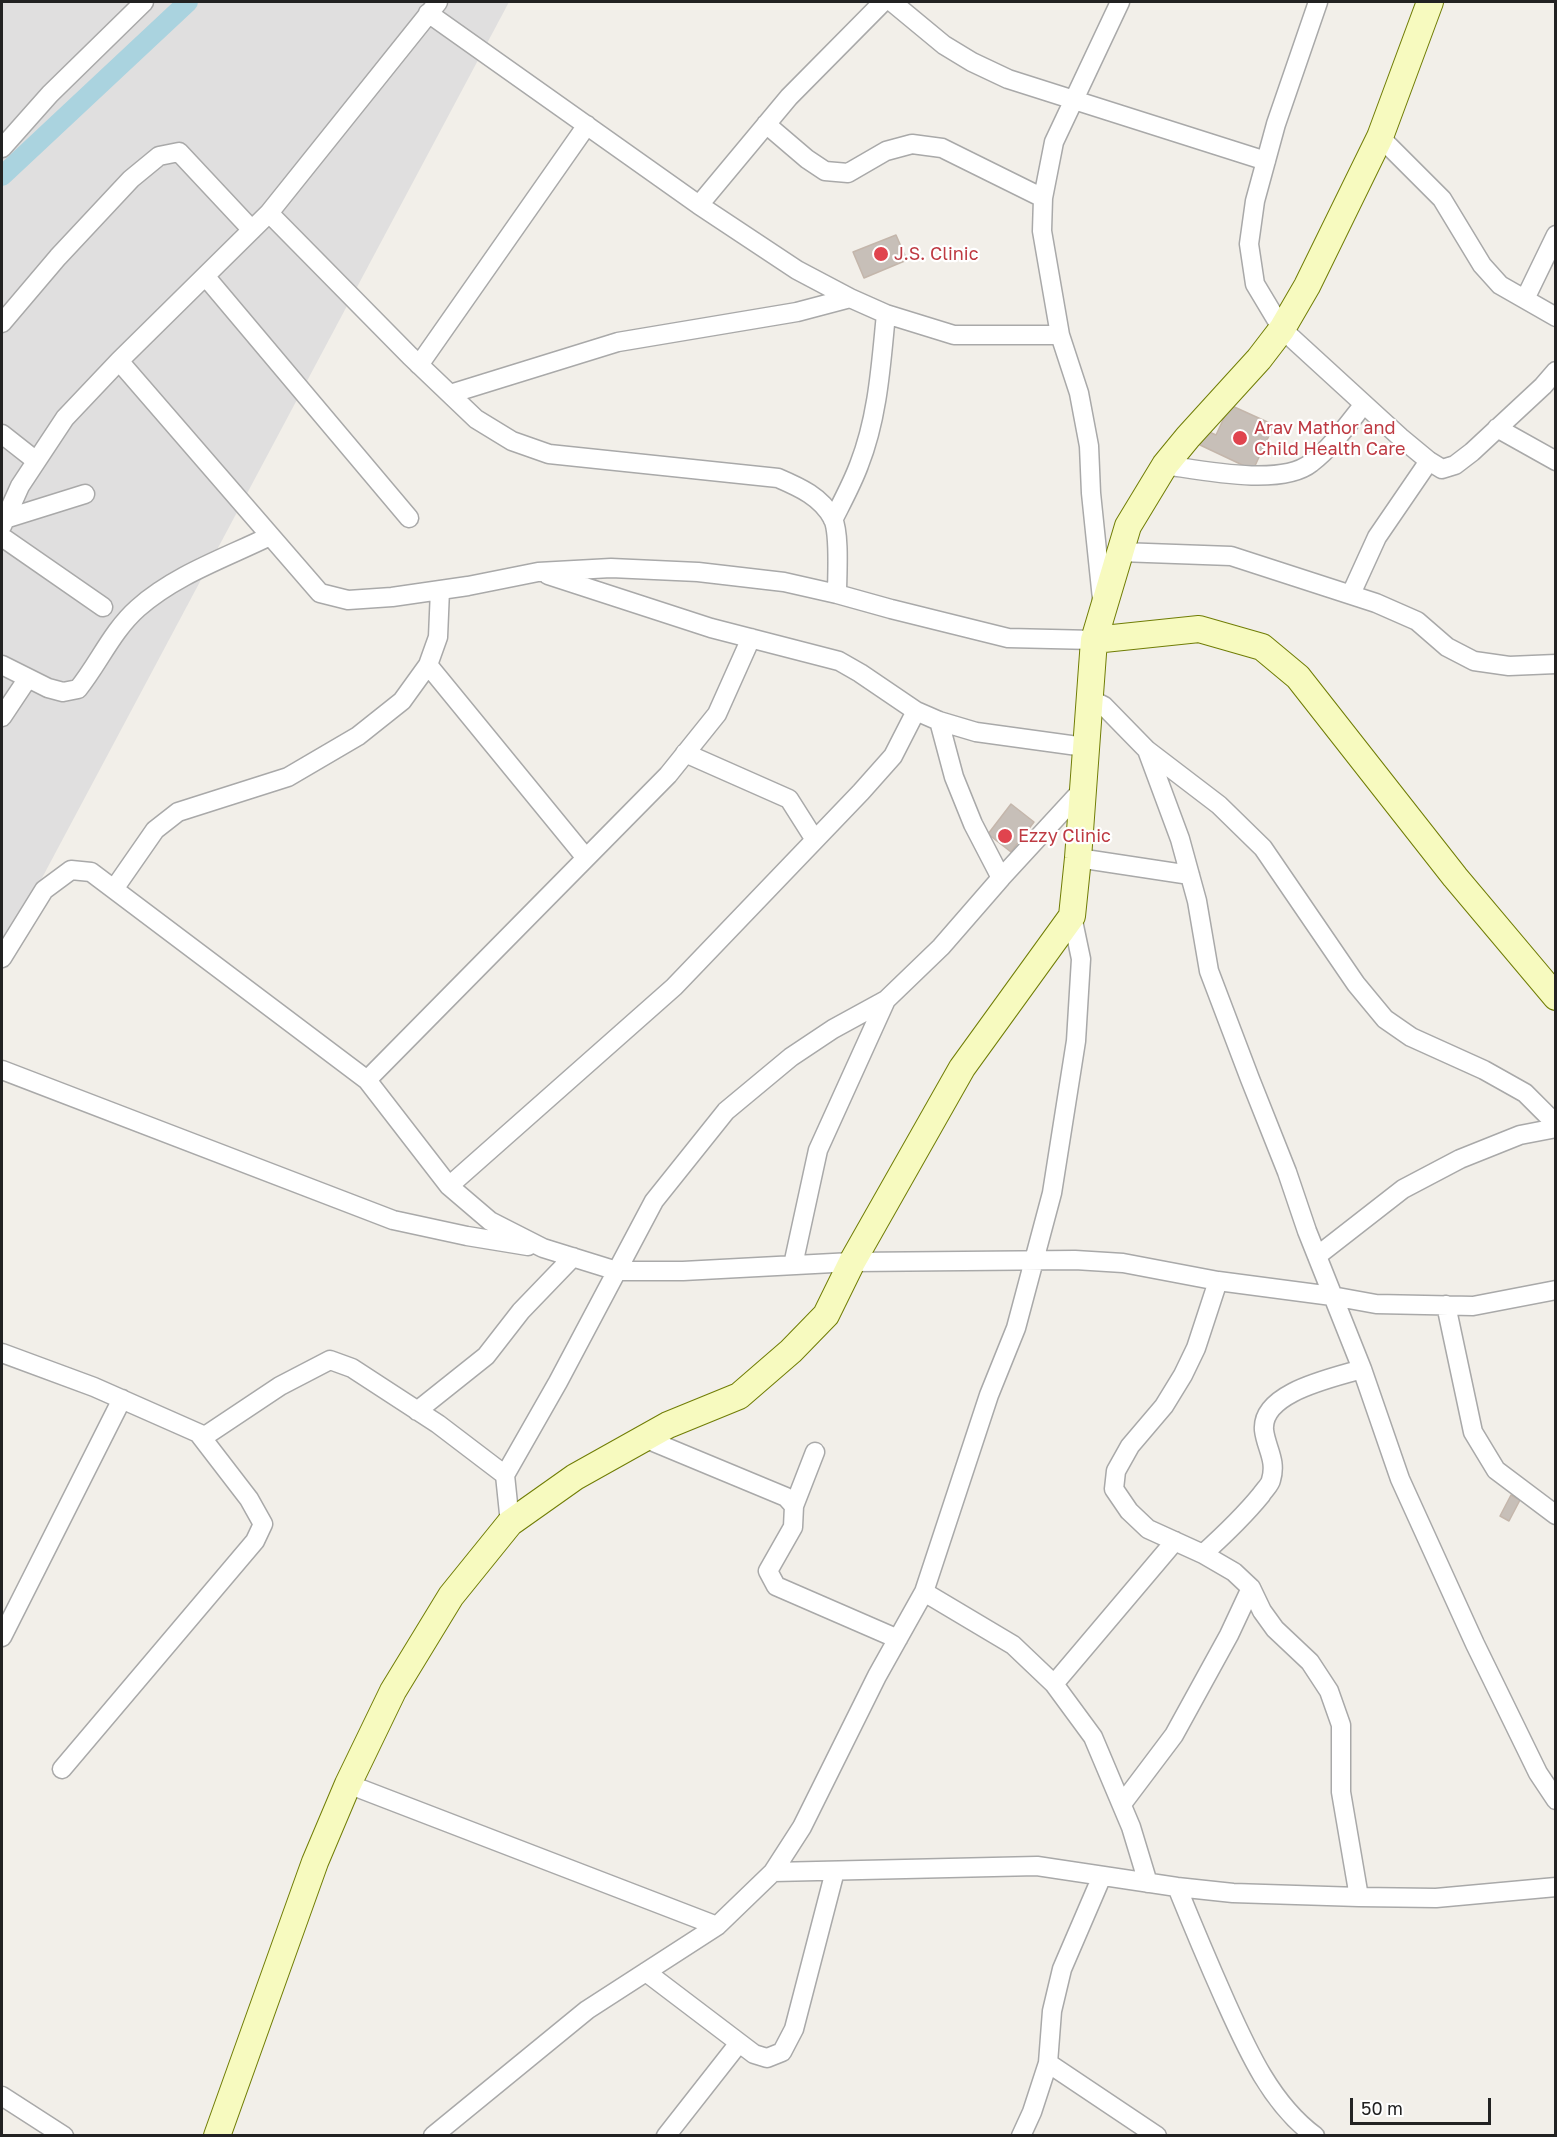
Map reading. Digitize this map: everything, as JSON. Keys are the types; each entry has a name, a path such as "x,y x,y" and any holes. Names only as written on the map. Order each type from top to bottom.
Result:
{"street":[{"path":"2,148 50,94 144,2"},
{"path":"892,2 944,45 972,62 1008,79 1074,98 1266,161"},
{"path":"1103,608 1091,494 1089,446 1079,393 1060,335 1042,231 1043,198 1054,142 1120,2"},
{"path":"1318,2 1276,124 1255,201 1249,244 1255,284 1282,329 1429,461 1442,469 1455,465 1556,372"},
{"path":"433,2136 587,2010 717,1926 773,1872 802,1827 924,1592 989,1395 1016,1328 1052,1193 1076,1041 1081,959 1072,916 1094,640 1128,526 1165,465 1260,358 1282,329 1307,286 1380,137 1430,2"},
{"path":"699,205 789,96 872,6"},
{"path":"2,527 20,486 35,460 65,418 118,361 269,213 433,7 587,125 699,205 797,270 850,298 886,314 954,336 1060,335"},
{"path":"766,124 807,159 825,171 848,172 886,151 912,144 942,148 1043,198"},
{"path":"419,365 587,125"},
{"path":"1380,137 1442,199 1482,265 1500,285 1556,317"},
{"path":"2,323 57,257 114,196 159,156 179,152 252,230"},
{"path":"269,213 419,365 476,418 512,441 549,454 778,478 802,488 819,502 833,520 837,548 837,594"},
{"path":"1525,299 1556,235"},
{"path":"206,277 410,518"},
{"path":"450,394 618,342 796,312 850,298"},
{"path":"833,520 860,464 872,423 880,379 886,314"},
{"path":"118,361 320,593 348,600 392,597 538,572 611,568 698,572 784,582 1008,638 1094,640 1199,629 1262,647 1298,677 1455,877 1556,997"},
{"path":"1165,465 1255,476 1285,474 1310,465 1364,404"},
{"path":"1497,428 1556,461"},
{"path":"2,434 35,460"},
{"path":"1351,594 1377,537 1429,461"},
{"path":"2,527 85,494"},
{"path":"2,527 103,607"},
{"path":"2,665 48,688 63,692 78,689 116,633 137,609 172,583 270,536"},
{"path":"1120,552 1231,556 1376,603 1417,621 1447,647 1474,661 1509,666 1556,664"},
{"path":"538,572 711,628 839,661 916,711 939,722 976,732 1085,747"},
{"path":"114,889 155,830 178,812 288,777 348,742 402,701 428,664 438,636 440,590"},
{"path":"367,1080 668,776 717,714 751,638"},
{"path":"428,664 586,858"},
{"path":"2,717 28,678"},
{"path":"1089,698 1104,706 1147,750 1219,806 1263,848 1356,984 1385,1019 1411,1037 1484,1070 1525,1093 1556,1124"},
{"path":"449,1186 674,987 893,756 916,711"},
{"path":"939,722 954,777 973,824 1001,878"},
{"path":"1147,750 1180,838 1197,901 1209,971 1287,1172 1332,1296 1362,1369 1400,1479 1480,1655 1538,1773 1556,1800"},
{"path":"686,753 789,799 815,840"},
{"path":"510,1523 505,1475 654,1201 726,1112 790,1057 833,1029 886,1000 941,947 1082,790"},
{"path":"1078,858 1190,875"},
{"path":"2,958 44,890 71,870 91,872 367,1080 449,1186 490,1221 543,1248"},
{"path":"217,2136 315,1862 348,1784 393,1691 451,1596 510,1523 575,1477 644,1438 668,1425 739,1396 791,1351 826,1315 852,1262 962,1068 1072,916"},
{"path":"793,1265 818,1150 886,1000"},
{"path":"2,1070 393,1220 467,1236 543,1248 617,1271 683,1271 852,1262 1075,1260 1123,1263 1218,1281 1376,1304 1473,1306 1556,1290"},
{"path":"1317,1256 1403,1189 1460,1159 1520,1135 1556,1128"},
{"path":"417,1411 486,1356 521,1311 573,1257"},
{"path":"1218,1281 1196,1348 1183,1376 1164,1406 1131,1446 1116,1471 1114,1489 1129,1511 1148,1529 1203,1554 1234,1572 1251,1588 1262,1611 1275,1629 1310,1662 1329,1691 1341,1725 1341,1792 1359,1897"},
{"path":"1446,1305 1473,1431 1496,1470 1556,1515"},
{"path":"2,1353 94,1387 205,1436 280,1386 330,1360 352,1368 417,1411 505,1475"},
{"path":"1203,1554 1242,1518 1271,1481 1273,1457 1265,1437 1264,1422 1268,1411 1280,1399 1312,1385 1362,1369"},
{"path":"2,1637 122,1399"},
{"path":"62,1769 255,1541 263,1524 249,1499 199,1434"},
{"path":"644,1438 786,1497 794,1506"},
{"path":"815,1452 794,1506 793,1527 768,1571 776,1586 898,1639"},
{"path":"1054,1684 1175,1541"},
{"path":"1122,1804 1174,1735 1229,1635 1251,1588"},
{"path":"924,1592 1013,1645 1054,1684 1093,1737 1122,1804 1148,1883"},
{"path":"348,1784 717,1926"},
{"path":"773,1872 1037,1866 1233,1893 1436,1899 1556,1887"},
{"path":"646,1972 754,2054 767,2058 782,2052 794,2029 835,1870"},
{"path":"1021,2136 1032,2112 1048,2063 1052,2011 1062,1970 1102,1876"},
{"path":"1177,1887 1248,2052 1301,2126 1315,2136"},
{"path":"666,2136 739,2043"},
{"path":"1048,2063 1157,2136"},
{"path":"2,2096 64,2136"}],"shaded area":[{"path":"2,2 509,2 2,953"}],"building":[{"path":"896,235 907,260 864,278 853,252"},
{"path":"1230,405 1274,425 1253,470 1200,445 1207,431 1216,435"},
{"path":"1011,804 1034,822 1011,852 988,834"},
{"path":"1511,1495 1520,1500 1509,1521 1500,1516"}],"waterway":[{"path":"2,176 188,2"}],"place":[{"name":"J.S. Clinic","path":"881,254"},
{"name":"Arav Mathor and Child Health Care","path":"1240,438"},
{"name":"Ezzy Clinic","path":"1005,836"}]}
